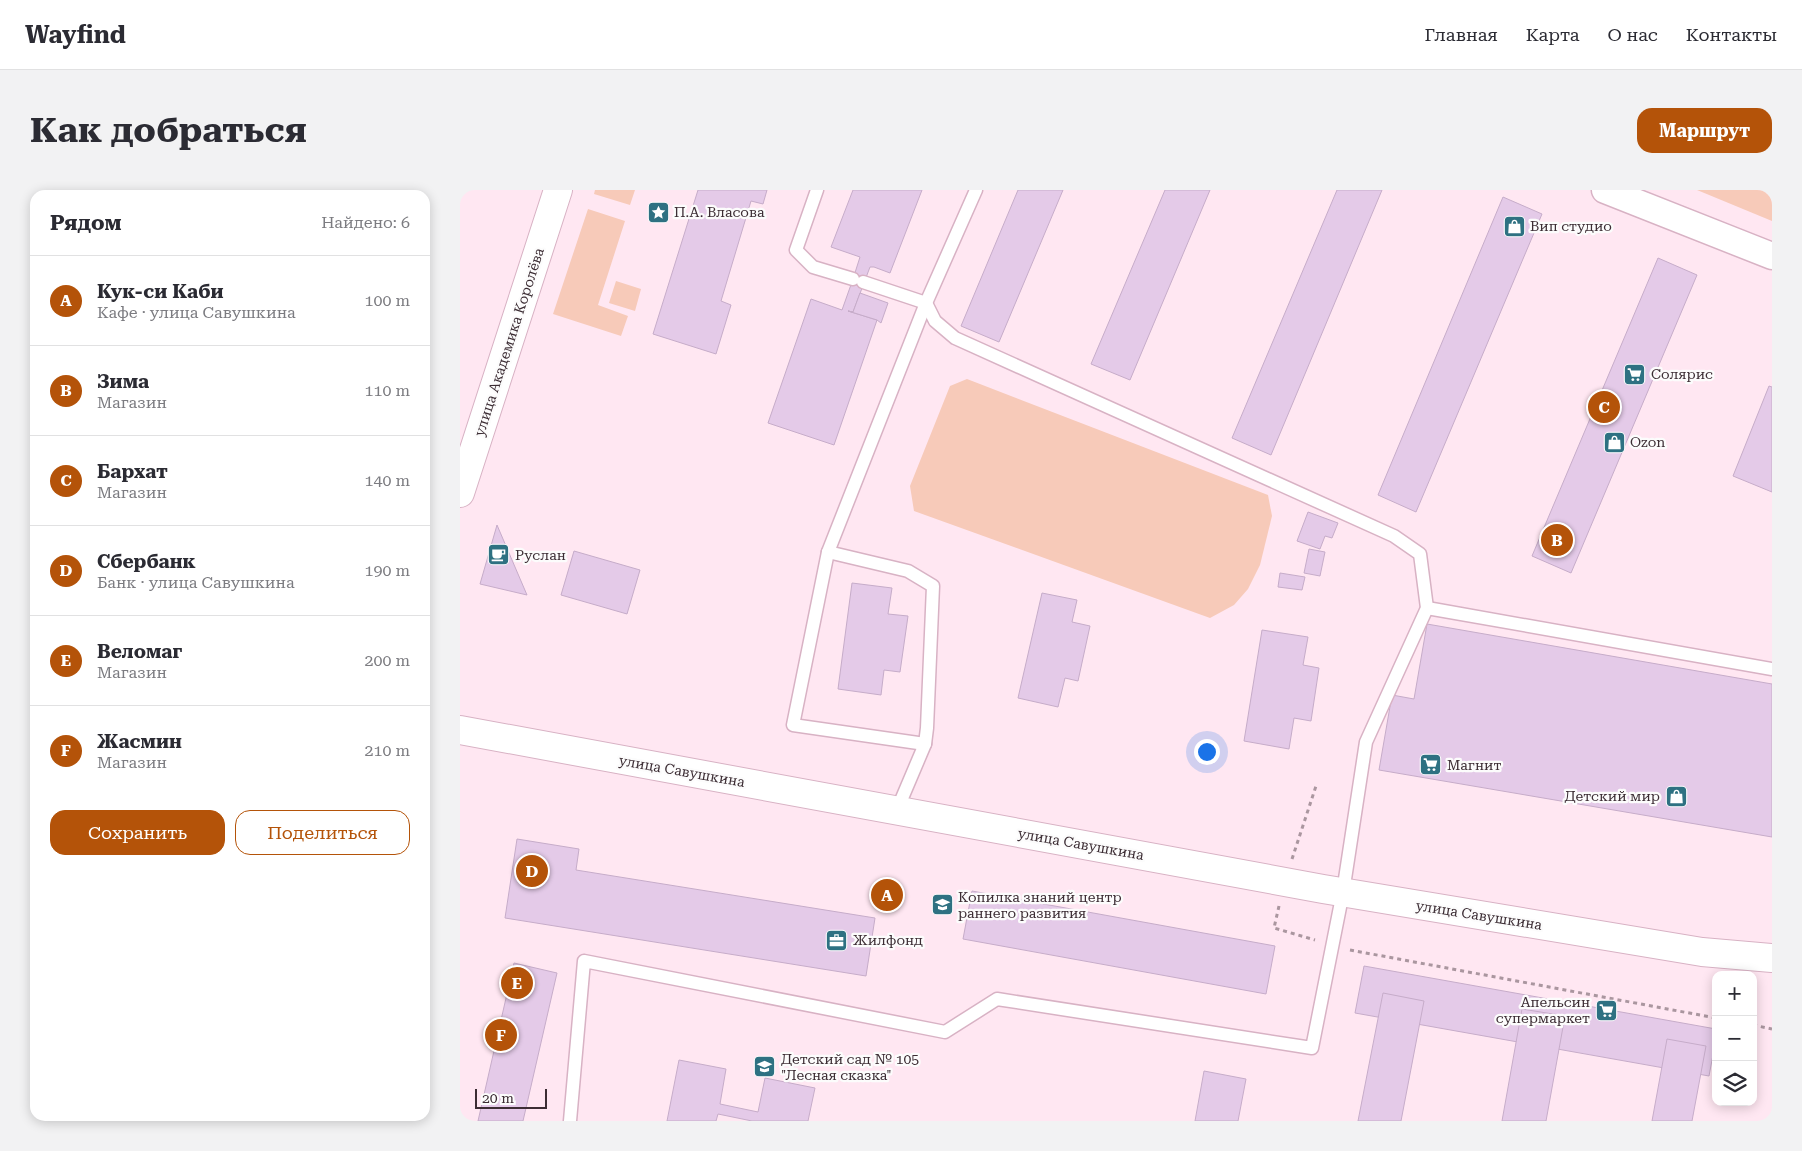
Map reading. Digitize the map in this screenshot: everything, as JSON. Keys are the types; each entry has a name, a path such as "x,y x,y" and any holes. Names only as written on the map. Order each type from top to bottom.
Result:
{"main road":[{"name":"улица Академика Королёва","path":"460,493 558,190"},
{"name":"улица Савушкина","path":"460,730 1284,882 1702,952 1772,958"},
{"name":"улица Савушкина","path":"1702,952 1772,973"}],"street":[{"path":"1605,190 1772,256"}],"lane":[{"path":"570,1121 584,961 945,1032 997,999 1312,1048 1342,892 1366,742 1427,608 1420,554 1394,536 955,338 935,321 926,303 813,267 796,250 817,190"},
{"path":"924,744 792,725 828,552 926,303 976,190"},
{"path":"828,552 908,571 933,586 927,728 924,744 897,810"},
{"path":"1427,608 1772,669"}],"path":[{"path":"1316,786 1284,882 1274,928 1332,945 1712,1017"},
{"path":"1757,1026 1772,1029"}],"shaded area":[{"path":"595,190 635,190 630,205 594,194"},
{"path":"1697,190 1772,190 1772,221"},
{"path":"588,209 625,221 598,305 628,316 621,336 553,314"},
{"path":"616,281 641,289 635,311 609,303"},
{"path":"967,379 1268,495 1272,516 1260,565 1248,589 1234,605 1210,618 914,511 910,486 950,386"}],"building":[{"path":"698,190 767,190 763,204 751,201 721,301 731,305 716,354 653,334"},
{"path":"853,190 922,190 890,273 870,267 853,312 848,311 877,320 834,445 768,423 811,299 842,310 860,257 831,247"},
{"path":"1018,190 1063,190 999,342 961,326"},
{"path":"1165,190 1210,190 1130,380 1091,364"},
{"path":"1337,190 1382,190 1271,455 1232,438"},
{"path":"1503,197 1542,214 1416,512 1378,495"},
{"path":"1658,258 1697,275 1571,573 1532,556"},
{"path":"860,293 888,303 881,323 848,311 853,312"},
{"path":"1769,386 1772,387 1772,492 1733,476"},
{"path":"1308,512 1338,523 1332,538 1325,536 1320,549 1297,541"},
{"name":"Руслан","path":"497,525 527,595 480,584"},
{"path":"1309,549 1325,552 1320,576 1304,573"},
{"path":"574,551 640,570 627,614 561,595"},
{"path":"1280,573 1305,577 1302,590 1278,587"},
{"path":"852,583 892,588 888,614 908,616 900,672 884,670 881,695 838,689"},
{"path":"1042,593 1077,600 1072,622 1090,626 1078,681 1065,678 1058,707 1018,698"},
{"path":"1427,624 1772,684 1772,837 1379,770 1392,695 1414,699"},
{"path":"1262,630 1308,637 1303,665 1319,668 1311,721 1294,718 1289,749 1244,741"},
{"path":"517,839 579,849 576,870 875,918 866,976 505,918"},
{"path":"972,891 1275,946 1266,994 963,939"},
{"path":"514,963 557,973 523,1121 478,1121"},
{"path":"1364,966 1712,1028 1712,1060 1709,1076 1355,1013"},
{"path":"1383,993 1424,1001 1401,1121 1358,1121"},
{"path":"1522,1009 1565,1016 1546,1121 1502,1121"},
{"path":"1667,1039 1706,1046 1692,1121 1652,1121"},
{"path":"679,1060 726,1069 720,1104 758,1112 765,1078 815,1088 808,1121 752,1121 718,1114 716,1121 667,1121"},
{"path":"1204,1071 1246,1079 1238,1121 1195,1121"}],"place":[{"name":"П.А. Власова","path":"658,212"},
{"name":"Вип студио","path":"1514,226"},
{"name":"Солярис","path":"1635,374"},
{"name":"Бархат","path":"1604,407"},
{"name":"Ozon","path":"1614,442"},
{"name":"Зима","path":"1557,540"},
{"name":"Руслан","path":"499,555"},
{"name":"Магнит","path":"1431,765"},
{"name":"Детский мир","path":"1676,796"},
{"name":"Сбербанк","path":"532,871"},
{"name":"Кук-си Каби","path":"887,895"},
{"name":"Копилка знаний центр раннего развития","path":"942,905"},
{"name":"Жилфонд","path":"837,940"},
{"name":"Веломаг","path":"517,983"},
{"name":"Апельсин супермаркет","path":"1606,1010"},
{"name":"Жасмин","path":"501,1035"},
{"name":"Детский сад № 105 \"Лесная сказка\"","path":"765,1067"}]}
